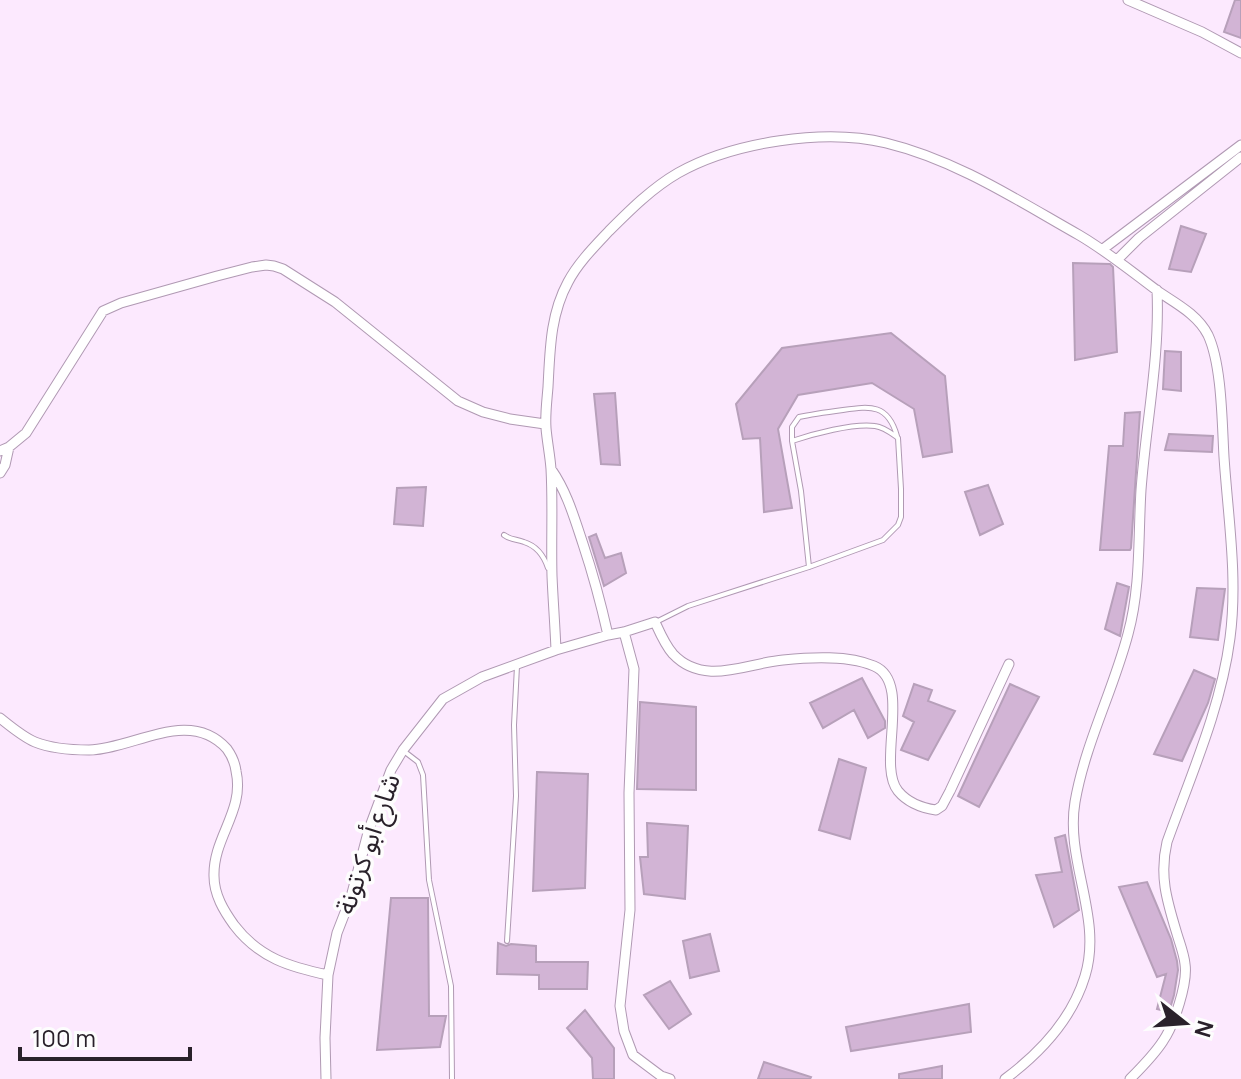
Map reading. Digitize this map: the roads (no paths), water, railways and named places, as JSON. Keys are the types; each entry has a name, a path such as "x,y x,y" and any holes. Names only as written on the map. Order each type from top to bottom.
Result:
{"street":[{"path":"1128,0 1202,32 1241,53"},
{"path":"556,650 551,469 545,424 550,341 556,312 580,262 624,216 676,174 729,152 764,144 851,136 885,142 932,158 983,181 1118,259 1196,318 1205,329 1213,352 1222,413 1233,592 1231,633 1220,692 1164,857 1167,902 1185,964 1186,978 1164,1039 1130,1079"},
{"path":"1103,249 1241,145"},
{"path":"1118,259 1139,238 1241,157"},
{"path":"0,473 5,465 5,449 26,433 103,311 121,303 266,265 283,269 335,302 458,401 483,412 545,424"},
{"path":"1005,1079 1038,1051 1065,1020 1085,975 1090,953 1091,929 1074,833 1075,802 1129,633 1134,607 1141,489 1159,316 1157,290"},
{"path":"551,469 572,511 597,586 608,635"},
{"path":"655,622 673,654 693,668 704,671 717,672 783,660 821,659 864,662 880,668 891,683 892,780 907,799 936,810 942,806 950,791 1009,664"},
{"name":"شارع أبو كرتونة","path":"326,1079 328,975 337,933 351,897 369,829 391,770 403,750 443,699 482,677 556,650 655,622"},
{"path":"624,632 634,669 629,793 630,910 620,1006 627,1045 633,1055 670,1079"},
{"path":"0,718 34,742 88,750 116,747 172,730 202,733 222,744 230,753 239,783 234,812 219,843 215,861 219,902 245,940 261,952 282,963 328,975"}],"lane":[{"path":"655,622 688,606 809,567 883,540 898,525 901,517 901,489 898,438 893,423 880,410 866,407 799,417 792,427 809,567"},
{"path":"792,441 815,433 871,426 879,426 898,438"},
{"path":"504,535 511,540 527,543 543,555 552,578"},
{"path":"507,941 516,796 514,725 517,664"},
{"path":"403,750 418,762 423,775 429,880 451,986 452,1079"}]}
